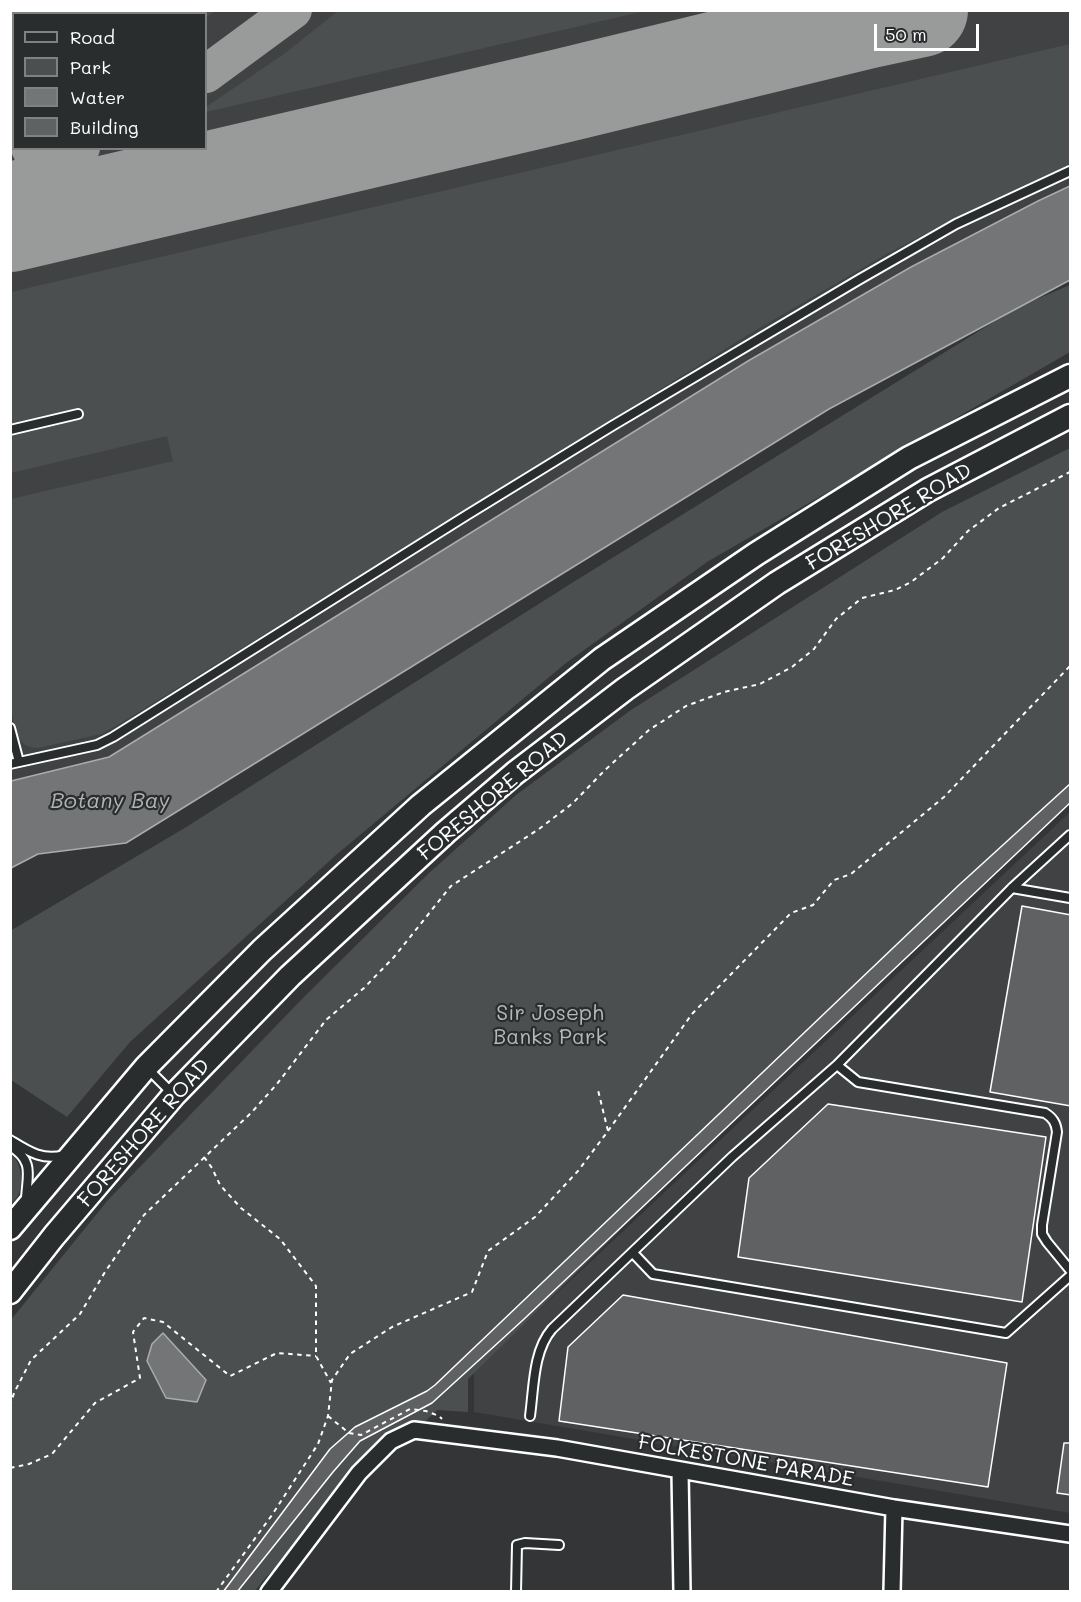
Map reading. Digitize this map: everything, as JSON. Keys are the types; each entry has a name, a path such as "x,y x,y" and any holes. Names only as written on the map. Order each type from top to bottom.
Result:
{"main road":[{"name":"FORESHORE ROAD","path":"10,1228 146,1067 262,950 421,805 602,659 756,554 909,458 1071,376"},
{"name":"FORESHORE ROAD","path":"10,1292 54,1236 174,1095 290,976 446,832 514,773 615,696 777,583 928,490 1071,416"}],"street":[{"name":"FOLKESTONE PARADE","path":"269,1592 359,1473 391,1441 414,1430 557,1448 894,1508 1071,1534"},
{"path":"680,1471 682,1592"},
{"path":"892,1592 894,1508"}],"lane":[{"path":"10,728 15,763 97,745 113,737 505,492 850,285 956,224 1071,171"},
{"path":"10,430 78,414"},
{"path":"530,1416 540,1350 544,1338 732,1157 837,1065 1012,888 1071,835"},
{"path":"1012,888 1071,898"},
{"path":"837,1065 858,1082 1045,1113 1050,1116 1056,1124 1057,1132 1042,1234 1071,1270"},
{"path":"146,1067 174,1095"},
{"path":"10,1140 35,1155 48,1158 76,1150"},
{"path":"10,1146 24,1158 29,1171 25,1210"},
{"path":"633,1253 653,1274 1006,1333 1071,1276"},
{"path":"516,1592 517,1545 525,1543 559,1545"}],"path":[{"path":"10,1406 31,1360 80,1314 105,1272 144,1215 252,1112 277,1084 326,1020 364,988 394,957 451,886 539,829 573,803 640,738 686,706 724,692 760,684 792,667 814,649 836,619 862,598 895,590 911,582 943,558 968,531 999,508 1071,472"},
{"path":"216,1592 272,1515 318,1444 328,1416 332,1383 350,1354 392,1327 472,1292 488,1251 535,1217 578,1171 692,1014 791,913 813,905 834,880 851,874 944,797 1071,666"},
{"path":"598,1090 608,1131"},
{"path":"204,1157 220,1185 241,1208 280,1239 316,1286 316,1356 332,1383"},
{"path":"10,1468 29,1464 52,1454 95,1403 140,1378 133,1332 144,1318 163,1322 230,1376 277,1353 316,1356"},
{"path":"328,1416 349,1433 361,1435 410,1409 419,1410"}],"shaded area":[{"path":"10,11 1070,11 1070,186 912,267 748,361 109,757 11,781"},
{"path":"1070,812 1070,1513 474,1412 474,1371"}],"green space":[{"path":"111,10 216,11 207,16 207,12 110,12"},
{"path":"338,10 645,11 207,112 207,106 284,54"},
{"path":"1070,44 1070,164 890,252 751,333 101,734 38,748 30,747 20,740 15,729 11,708 11,499 173,461 167,436 11,473 10,432 83,414 81,408 11,425 11,292"},
{"path":"1070,285 1070,352 707,562 566,663 336,855 130,1042 67,1117 11,1080 10,931 183,829 575,581 1018,307"},
{"name":"Sir Joseph Banks Park","path":"1070,448 1070,800 746,1107 468,1379 468,1412 437,1410 266,1577 255,1591 11,1591 10,1321 108,1200 302,999 428,874 516,795 631,710 942,512"},
{"path":"11,1155 19,1167 21,1188 11,1205"}],"water":[{"name":"Botany Bay","path":"1070,186 1070,280 829,409 126,843 38,854 11,868 11,781 109,757 748,361 911,267"},
{"path":"163,1333 206,1380 197,1402 166,1398 147,1361 152,1344"}],"building":[{"path":"1071,783 1071,802 523,1320 432,1403 360,1441 237,1592 223,1592 330,1449 355,1427 435,1385 959,885"},
{"path":"1022,906 1071,915 1071,1106 990,1092"},
{"path":"828,1104 1046,1137 1022,1302 738,1257 749,1178"},
{"path":"623,1295 1007,1363 988,1487 559,1421 568,1347"},
{"path":"1064,1443 1071,1443 1071,1495 1057,1493"}],"taxiway":[{"path":"207,73 293,10"},
{"path":"693,63 737,42 756,28 774,10"},
{"path":"865,22 892,10"},
{"path":"32,150 49,171 69,186 90,194 111,197 133,196 208,179"},
{"path":"10,183 77,150"}],"runway":[{"path":"10,225 921,10"}]}
